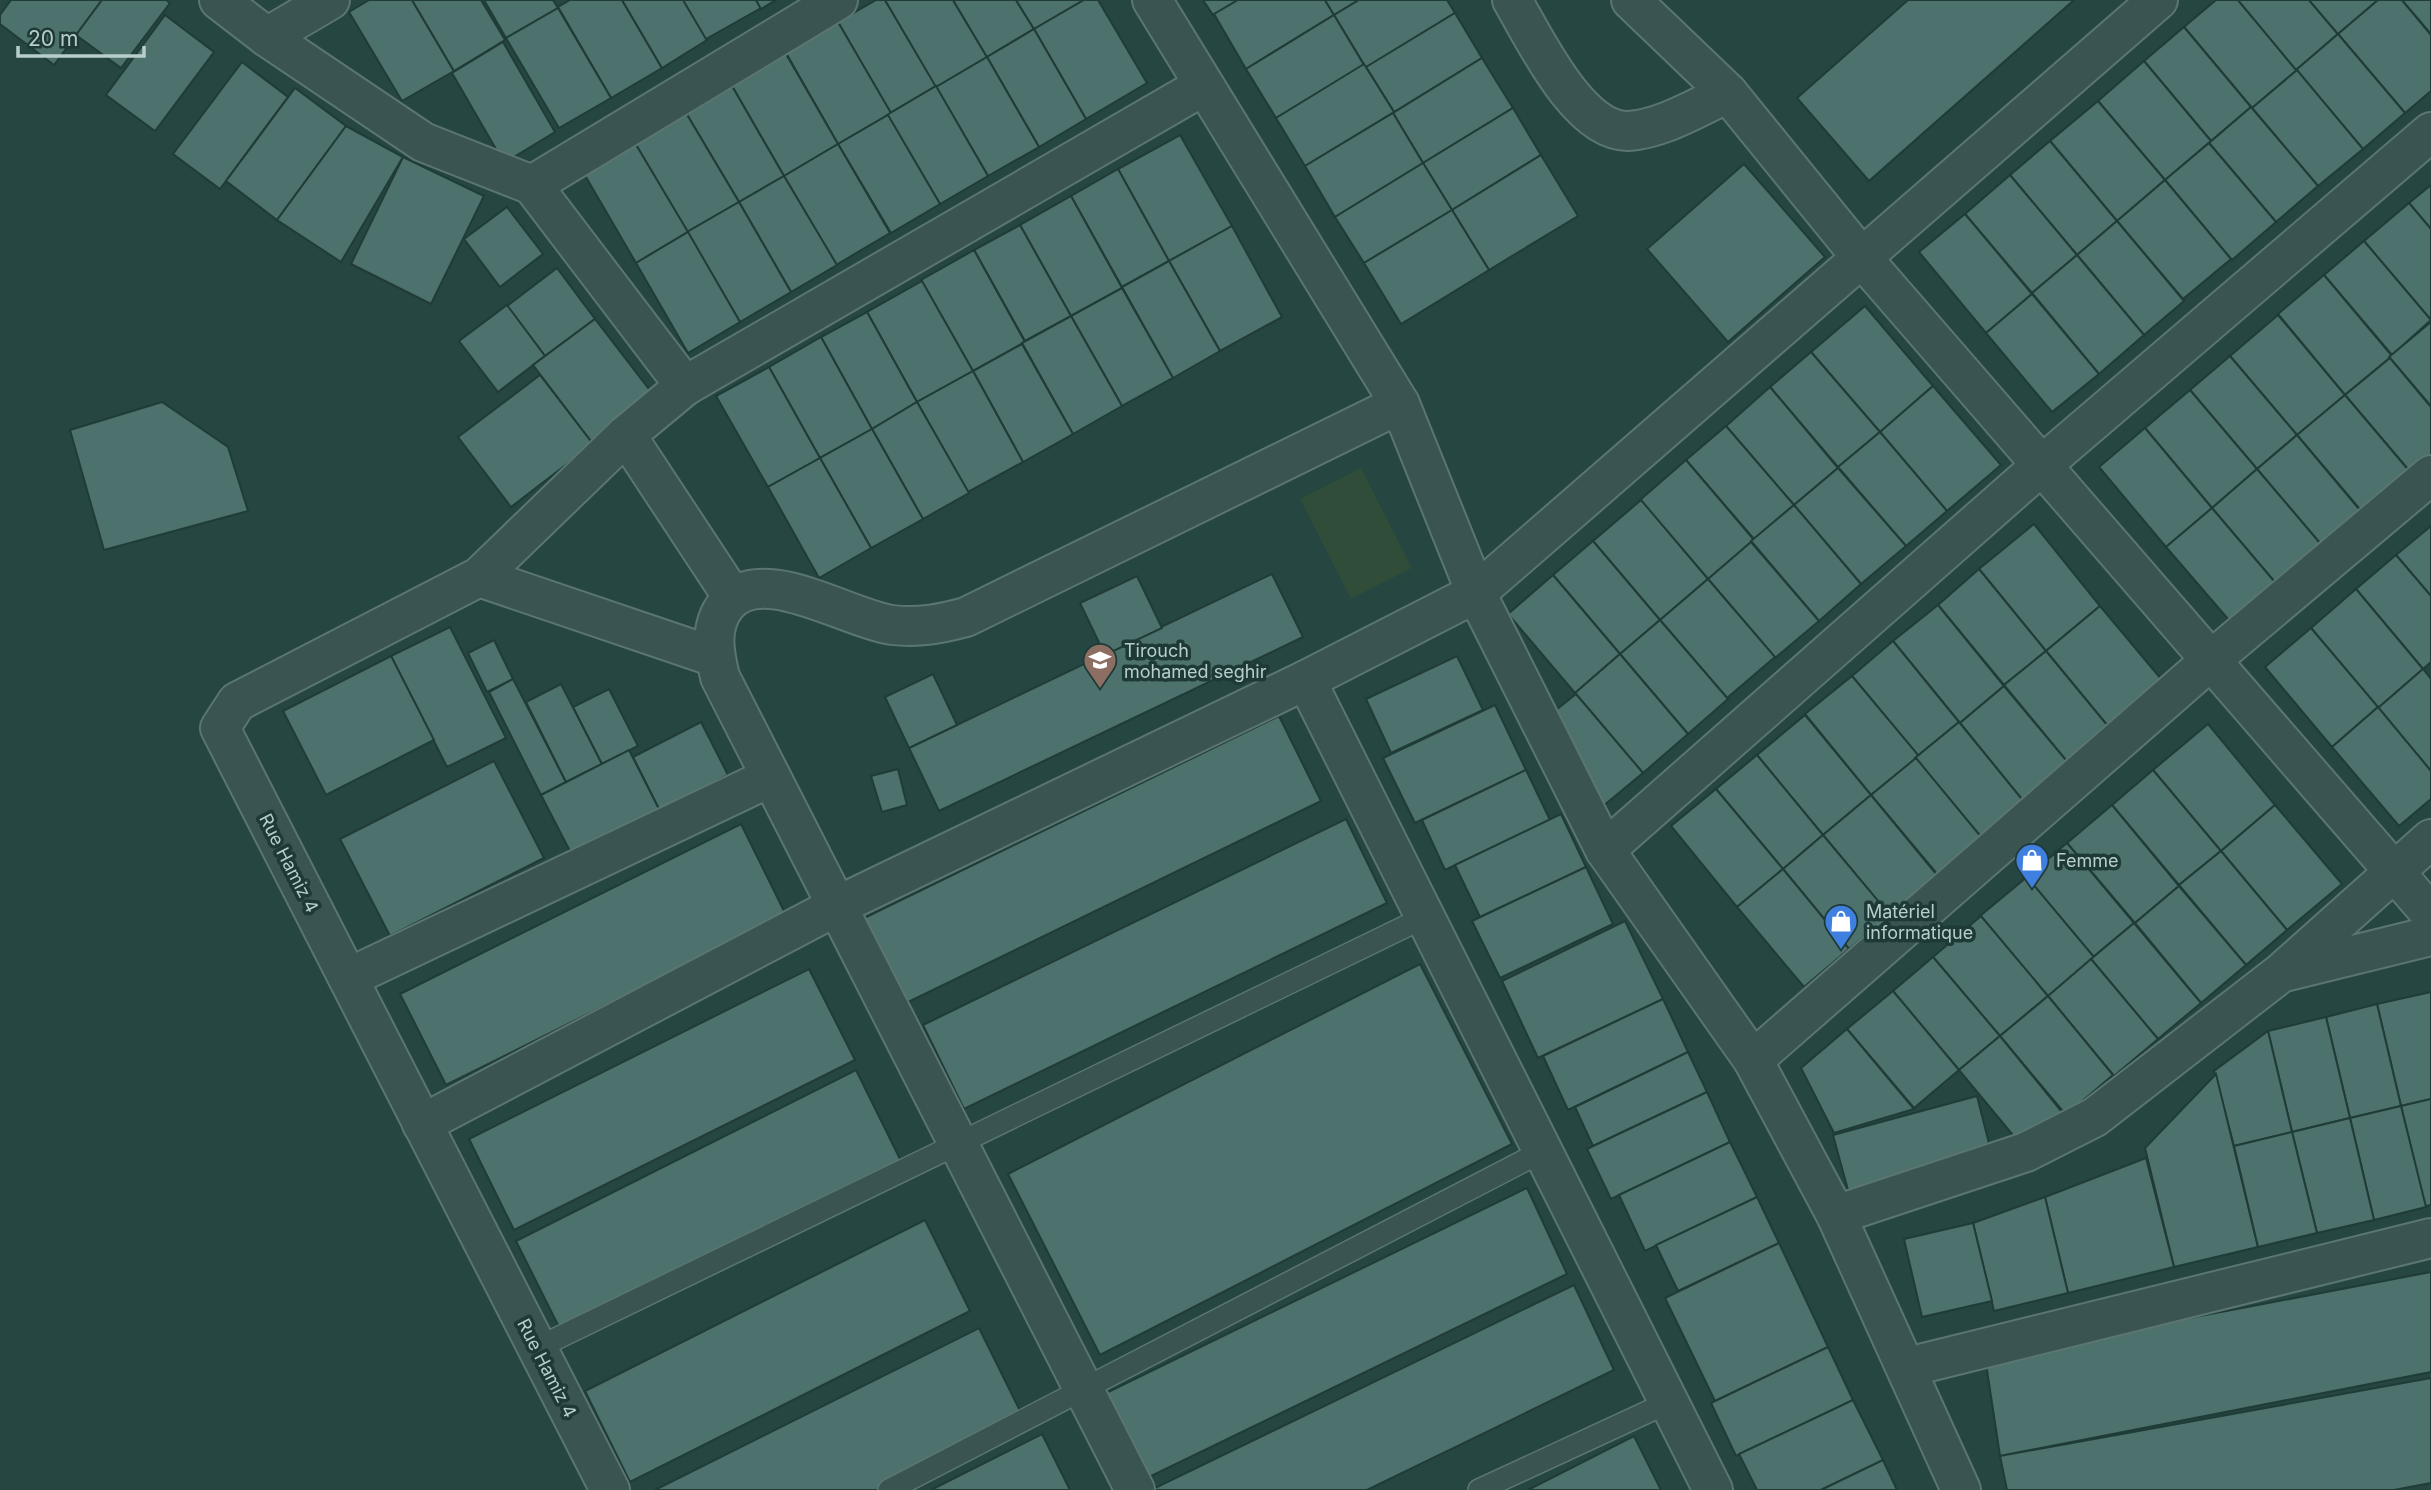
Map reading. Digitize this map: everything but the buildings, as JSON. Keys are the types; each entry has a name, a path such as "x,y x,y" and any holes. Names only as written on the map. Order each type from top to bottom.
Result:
{"street":[{"path":"219,0 267,37 422,142 532,185 685,386"},
{"path":"267,37 330,0"},
{"path":"532,185 838,0"},
{"path":"1152,0 1400,404 1476,593 1605,850 1753,1060 1836,1215 1908,1367 1961,1490"},
{"path":"1512,0 1570,96 1597,120 1627,131 1660,123 1728,93"},
{"path":"1631,0 1728,93 1862,258 2431,914"},
{"path":"422,1124 837,906 1306,680 1476,593 2158,0"},
{"path":"715,657 479,577 626,435 685,386 1203,86"},
{"path":"1605,850 2042,465 2431,132"},
{"path":"1135,1490 720,677 713,634 719,613 732,596 748,588 769,587 890,625 927,627 966,617 1400,404"},
{"path":"626,435 732,596"},
{"path":"1753,1060 2210,661 2431,475"},
{"name":"Rue Hamiz 4","path":"479,577 237,702 220,728 610,1490"},
{"path":"1306,680 1713,1490"},
{"path":"348,978 771,777"},
{"path":"1836,1215 2026,1152 2095,1117 2282,972 2431,839"},
{"path":"2282,972 2431,936"},
{"path":"1908,1367 2431,1238"}],"lane":[{"path":"537,1348 1425,917"},
{"path":"889,1490 1543,1151"},
{"path":"1479,1490 1669,1402"}],"green space":[{"path":"1361,468 1412,568 1351,599 1300,499"}],"place":[{"name":"Tirouch mohamed seghir","path":"1100,690"},
{"name":"Femme","path":"2032,890"},
{"name":"Matériel informatique","path":"1841,951"}]}
